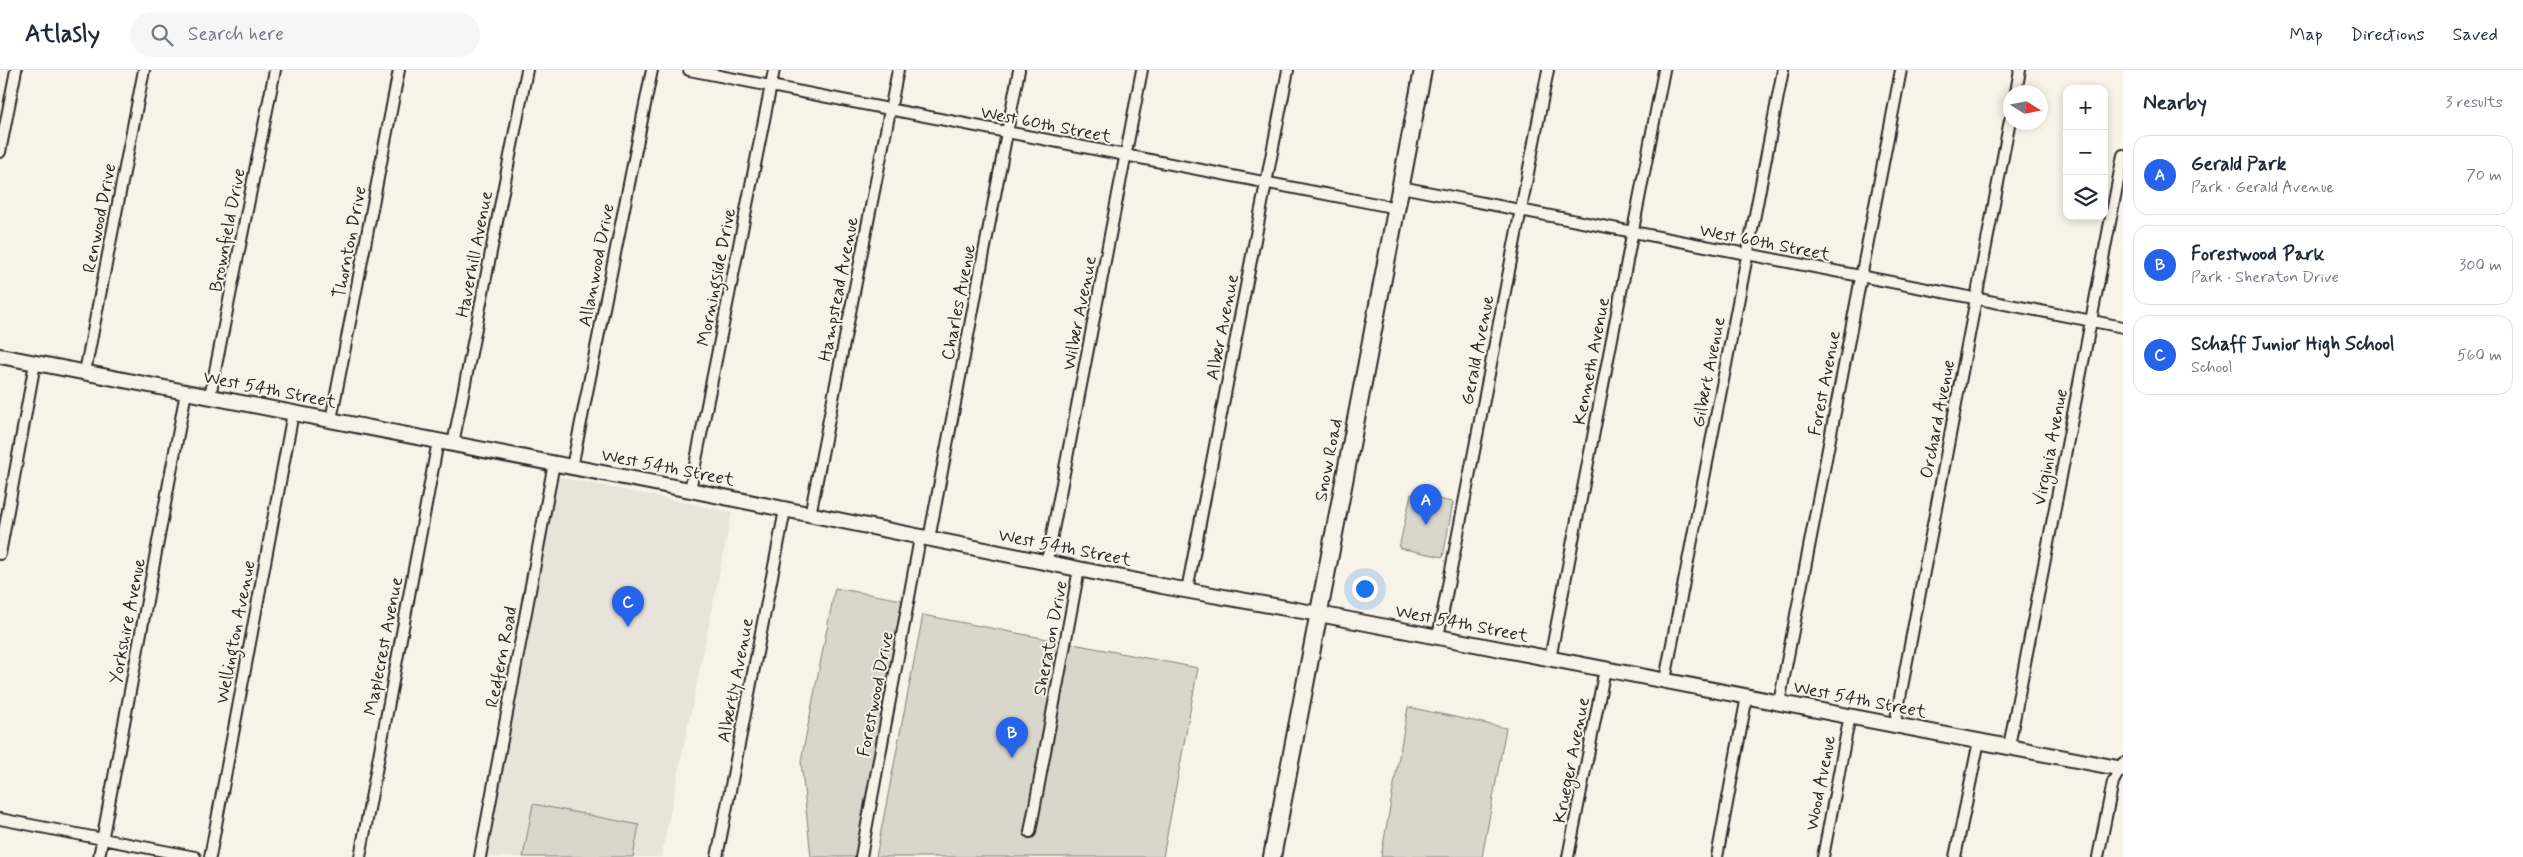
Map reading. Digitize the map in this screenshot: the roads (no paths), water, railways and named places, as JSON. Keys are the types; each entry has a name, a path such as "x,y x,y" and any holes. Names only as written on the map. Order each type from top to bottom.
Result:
{"main road":[{"name":"Snow Road","path":"1272,857 1423,70"}],"street":[{"path":"0,152 16,70"},
{"name":"Renwood Drive","path":"86,372 144,70"},
{"name":"Brownfield Drive","path":"210,396 275,70"},
{"name":"Thornton Drive","path":"331,420 399,70"},
{"name":"Haverhill Avenue","path":"453,444 528,70"},
{"name":"Allanwood Drive","path":"572,467 652,70"},
{"name":"West 60th Street","path":"689,70 1266,184 1397,208"},
{"name":"Morningside Drive","path":"690,490 774,70"},
{"name":"Hampstead Avenue","path":"810,515 898,70"},
{"name":"Charles Avenue","path":"925,539 1019,70"},
{"name":"Wilber Avenue","path":"1047,562 1142,70"},
{"name":"Alber Avenue","path":"1187,590 1288,70"},
{"name":"Gerald Avenue","path":"1438,637 1548,70"},
{"name":"Kenneth Avenue","path":"1550,659 1664,70"},
{"name":"Gilbert Avenue","path":"1665,680 1783,70"},
{"name":"Forest Avenue","path":"1779,702 1901,70"},
{"path":"2017,85 2020,70"},
{"name":"Orchard Avenue","path":"1895,724 2008,130"},
{"name":"Virginia Avenue","path":"2009,746 2123,155"},
{"name":"West 60th Street","path":"1401,187 2123,327"},
{"name":"West 54th Street","path":"0,356 554,463 925,539 1187,590 2122,766"},
{"path":"0,554 35,363"},
{"name":"Yorkshire Avenue","path":"99,857 186,392"},
{"name":"Wellington Avenue","path":"210,857 293,413"},
{"name":"Maplecrest Avenue","path":"360,857 438,441"},
{"name":"Redfern Road","path":"480,857 554,463"},
{"name":"Albertly Avenue","path":"717,857 785,510"},
{"name":"Forestwood Drive","path":"861,857 925,539"},
{"name":"Sheraton Drive","path":"1030,832 1080,569"},
{"name":"Krueger Avenue","path":"1568,857 1605,669"},
{"path":"1717,857 1746,696"},
{"name":"Wood Avenue","path":"1823,857 1850,715"},
{"path":"1955,857 1979,740"},
{"path":"2098,857 2113,782 2122,766"},
{"path":"0,819 195,857"}],"place":[{"name":"Gerald Park","path":"1426,525"},
{"name":"Schaff Junior High School","path":"628,627"},
{"name":"Forestwood Park","path":"1012,758"}]}
